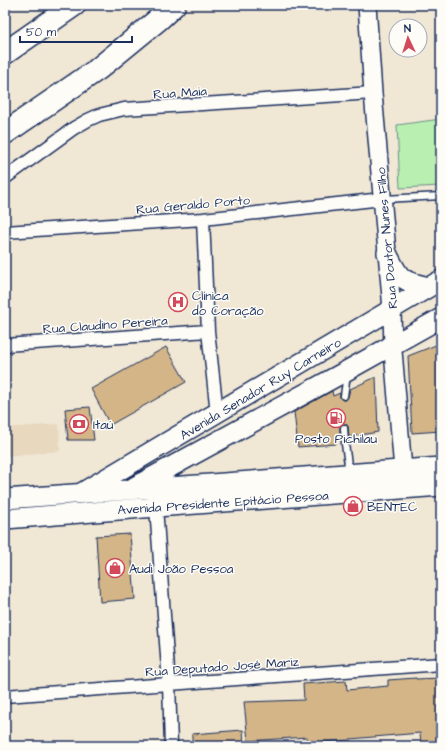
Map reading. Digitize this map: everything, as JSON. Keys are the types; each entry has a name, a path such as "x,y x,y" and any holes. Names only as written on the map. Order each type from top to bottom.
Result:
{"highway":[{"path":"5,53 74,5"},
{"path":"5,133 98,69 174,5"}],"main road":[{"path":"387,254 396,271 404,280 410,283 435,284"},
{"name":"Avenida Senador Ruy Carneiro","path":"79,494 435,284"},
{"name":"Avenida Senador Ruy Carneiro","path":"129,490 441,318"},
{"name":"Avenida Presidente Epitácio Pessoa","path":"5,500 441,467"},
{"name":"Avenida Presidente Epitácio Pessoa","path":"5,519 156,506 441,486"},
{"path":"104,511 129,490"}],"street":[{"name":"Rua Doutor Nunes Filho","path":"367,5 373,93 392,309 403,470"},
{"name":"Rua Maia","path":"6,177 74,128 99,115 124,109 373,93"},
{"name":"Rua Geraldo Porto","path":"5,232 203,219 382,199"},
{"path":"203,219 208,331 217,413"},
{"name":"Rua Claudino Pereira","path":"5,345 208,331"},
{"path":"156,506 169,683 171,746"},
{"name":"Rua Deputado José Mariz","path":"5,696 441,664"}],"lane":[{"path":"382,199 441,196"},
{"path":"344,396 347,370"},
{"path":"344,428 350,474"}],"shaded area":[{"path":"59,424 60,451 5,456 5,428"}],"green space":[{"path":"441,119 441,186 400,188 397,125"}],"building":[{"path":"441,343 441,431 412,433 408,356"},
{"path":"166,347 186,382 110,425 91,389"},
{"name":"Posto Pichilau","path":"376,377 378,432 349,437 348,426 343,424 340,426 340,439 335,440 336,444 298,447 294,412 332,391 333,396 340,393 341,399 346,400 350,389"},
{"name":"Itaú","path":"90,407 94,440 68,440 65,409"},
{"name":"Audi João Pessoa","path":"130,534 135,599 100,602 96,536"},
{"path":"441,678 441,746 421,746 420,733 307,743 307,737 248,741 244,702 304,700 303,684 346,681 347,690 388,686 388,680"},
{"path":"243,730 244,746 192,746 192,734"}],"place":[{"name":"Clínica do Coração","path":"178,302"},
{"name":"Posto Pichilau","path":"336,418"},
{"name":"Itaú","path":"79,424"},
{"name":"BENTEC","path":"353,506"},
{"name":"Audi João Pessoa","path":"115,568"}]}
